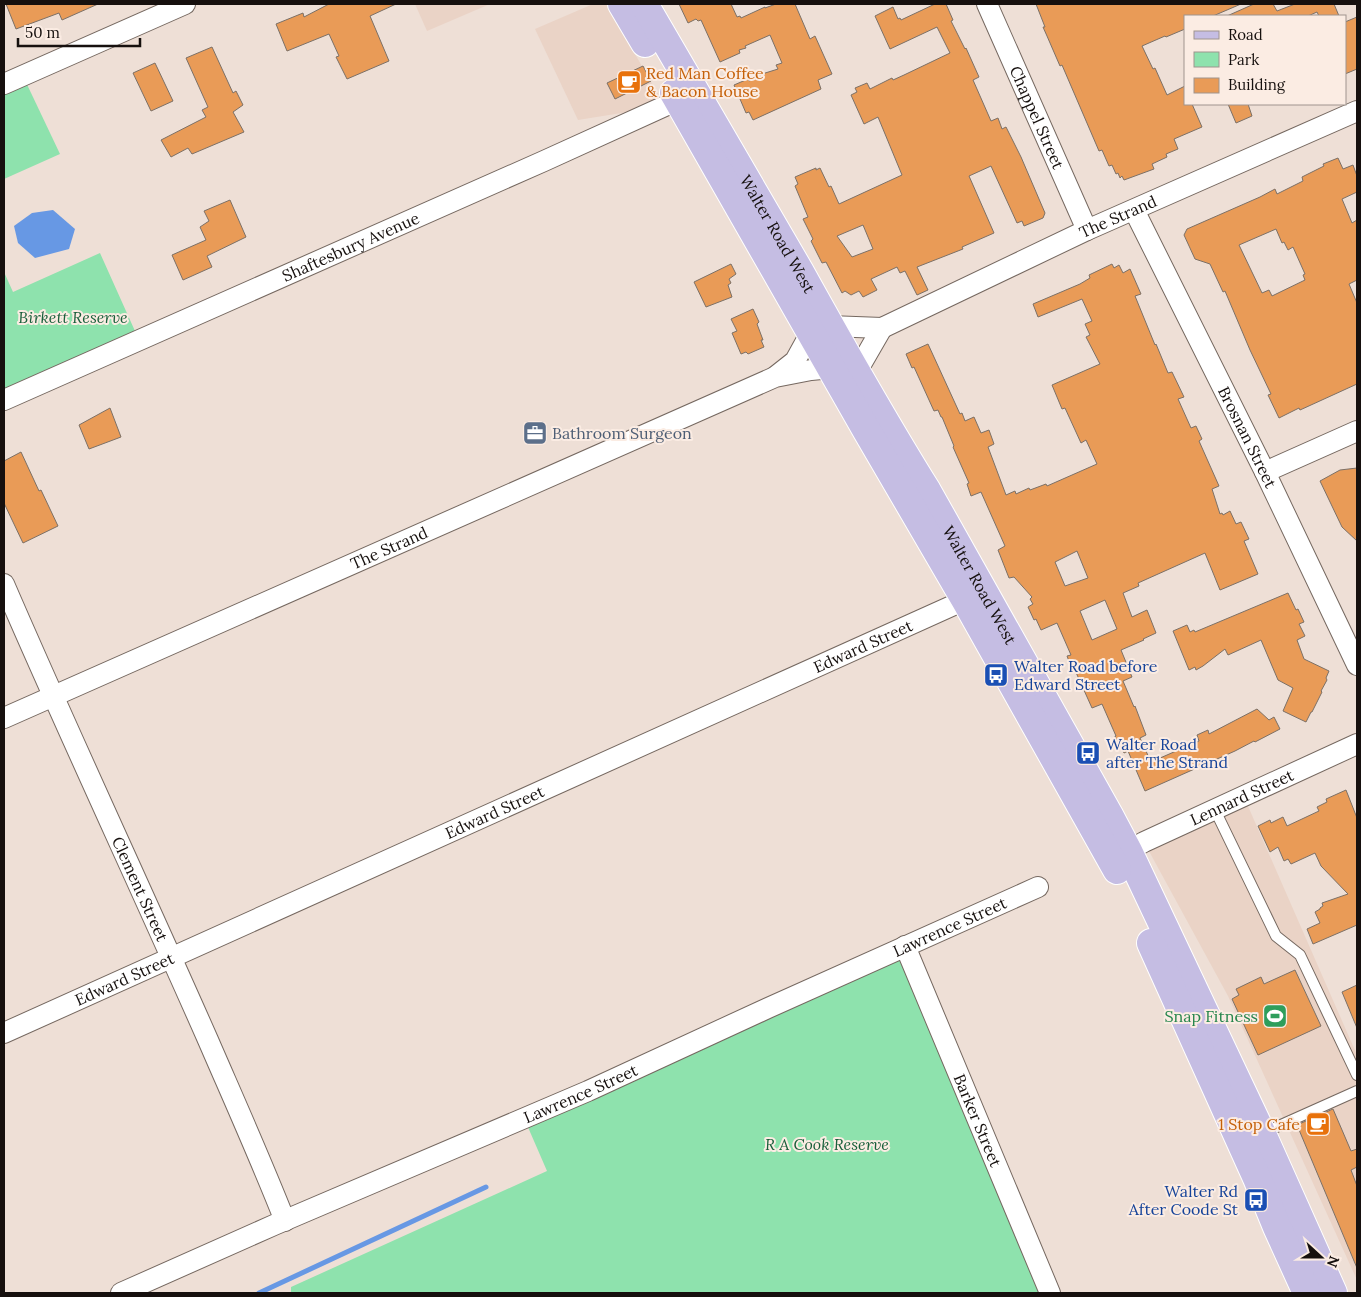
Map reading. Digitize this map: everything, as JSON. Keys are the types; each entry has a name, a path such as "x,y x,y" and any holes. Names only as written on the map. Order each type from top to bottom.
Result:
{"main road":[{"name":"Walter Road West","path":"622,4 686,95"},
{"name":"Walter Road West","path":"644,4 686,95 844,370 867,431 975,596 1128,851 1262,1134 1334,1293"},
{"name":"Walter Road West","path":"975,596 1122,879 1258,1178 1277,1227 1307,1293"}],"street":[{"path":"4,84 185,4"},
{"name":"Chappel Street","path":"986,4 1087,230"},
{"name":"Shaftesbury Avenue","path":"4,400 553,157 686,95"},
{"name":"The Strand","path":"775,377 795,361 820,329 882,328 1087,230 1357,111"},
{"name":"Brosnan Street","path":"1134,210 1265,472 1357,665"},
{"path":"844,370 882,328"},
{"name":"The Strand","path":"4,718 775,377 811,370 844,370"},
{"path":"1265,472 1357,431"},
{"name":"Clement Street","path":"4,584 171,957 285,1221"},
{"name":"Edward Street","path":"4,1033 975,596"},
{"name":"Lennard Street","path":"1128,851 1357,744"},
{"name":"Lawrence Street","path":"121,1293 588,1091 1038,886"},
{"name":"Barker Street","path":"906,946 1050,1293"}],"lane":[{"path":"1215,810 1276,936 1300,956 1357,1075"},
{"path":"1262,1134 1357,1090"}],"shaded area":[{"path":"415,4 490,4 427,31"},
{"path":"593,4 606,4 665,106 578,120 535,29"},
{"path":"1244,797 1357,1055 1357,1280 1228,996 1144,842"}],"green space":[{"path":"23,76 60,154 4,179 4,84"},
{"name":"Birkett Reserve","path":"100,253 139,340 4,392 4,272 13,292"},
{"name":"R A Cook Reserve","path":"905,946 1050,1293 291,1293 291,1287 547,1171 524,1118"}],"water":[{"path":"53,210 75,229 69,249 35,258 18,243 14,226 32,213"}],"building":[{"path":"6,4 98,4 62,20 59,13 16,29"},
{"path":"329,4 396,4 370,16 389,61 347,79 336,57 339,56 329,34 287,51 276,24 303,13 304,17"},
{"path":"679,4 731,4 737,17 740,16 741,18 776,4 795,4 810,39 815,36 832,74 818,80 821,89 753,120 749,112 746,113 734,85 778,69 776,65 782,63 770,35 745,46 746,48 739,50 740,53 720,62 701,20 698,21 696,19 688,23"},
{"path":"935,4 946,4 953,20 951,21 979,77 973,80 991,121 998,118 1002,129 1006,127 1045,213 1043,218 1024,226 1022,221 1017,223 991,166 969,176 994,233 962,247 963,249 917,267 928,290 917,295 905,271 900,273 897,267 871,279 877,290 863,297 859,291 851,295 845,291 842,293 826,262 822,263 803,219 808,217 795,186 798,184 795,177 820,168 839,204 902,175 878,117 864,124 851,95 857,92 855,88 867,83 870,89 950,53 937,27 890,49 875,16 893,7 898,19 900,18 901,20","holes":["863,225 873,249 852,257 837,236"]},
{"path":"1036,4 1241,4 1215,15 1184,15 1184,29 1142,46 1153,69 1155,68 1167,95 1184,86 1184,105 1192,105 1202,127 1174,139 1178,149 1166,154 1167,157 1152,164 1154,169 1124,180 1122,176 1120,178 1118,173 1116,174 1112,165 1109,166 1102,150 1099,151 1062,65 1060,66 1043,27 1045,27"},
{"path":"1254,4 1273,4 1277,11 1295,4 1334,4 1339,15 1318,15 1317,12 1310,15 1229,15"},
{"path":"1357,17 1357,69 1346,74 1346,22"},
{"path":"212,47 233,93 236,91 243,105 233,112 244,132 192,154 188,148 171,157 161,140 206,117 202,110 208,107 186,58"},
{"path":"155,63 173,101 151,111 133,73"},
{"name":"Red Man Coffee & Bacon House","path":"643,66 651,81 615,99 607,83"},
{"path":"1228,105 1248,105 1252,116 1236,123"},
{"path":"1338,158 1343,169 1353,165 1357,176 1357,192 1342,199 1352,223 1357,220 1357,280 1349,284 1357,303 1357,384 1279,418 1268,395 1271,394 1225,291 1223,292 1210,264 1195,259 1184,235 1187,229 1275,189 1277,194 1303,181 1302,177 1324,166 1323,164","holes":["1276,229 1282,243 1284,242 1288,250 1293,247 1305,274 1303,275 1305,280 1272,296 1269,290 1262,293 1239,245"]},
{"path":"230,200 246,237 207,256 212,267 183,280 172,255 206,240 200,227 209,221 204,211"},
{"path":"731,264 736,274 729,279 731,283 728,285 732,297 706,307 694,282"},
{"path":"1112,264 1114,268 1119,265 1123,273 1130,269 1141,294 1135,296 1155,345 1168,373 1172,372 1184,397 1178,399 1191,428 1196,426 1202,439 1199,441 1219,486 1212,489 1220,514 1222,513 1223,515 1230,511 1236,524 1241,522 1249,539 1244,541 1258,574 1220,590 1205,553 1138,583 1139,586 1123,593 1132,617 1147,610 1156,633 1121,650 1132,677 1123,681 1146,735 1140,738 1151,762 1199,741 1197,735 1208,730 1209,734 1257,709 1269,720 1274,717 1280,729 1145,791 1128,751 1124,753 1121,746 1119,747 1102,704 1092,708 1074,668 1072,669 1067,656 1071,655 1057,623 1041,630 1028,607 1033,604 1030,599 1032,597 1014,577 1009,578 998,550 1005,546 981,492 971,496 967,484 969,483 942,417 938,410 934,411 906,354 928,344 960,414 962,413 965,421 974,417 981,433 989,430 994,444 988,447 1006,495 1015,491 1016,494 1029,488 1030,490 1046,484 1047,486 1097,464 1086,440 1081,443 1065,408 1062,409 1052,385 1100,364 1086,337 1090,335 1085,324 1092,321 1082,299 1038,317 1033,304 1080,284 1090,278 1089,275","holes":["1077,551 1088,578 1065,586 1055,562","1105,600 1117,629 1092,640 1080,611"]},
{"path":"753,309 759,322 757,324 764,347 748,354 746,352 741,354 732,333 737,331 731,319"},
{"path":"110,408 121,437 89,449 79,425"},
{"path":"21,452 58,526 23,543 4,503 4,461"},
{"path":"1357,468 1357,541 1342,527 1320,481 1340,470"},
{"path":"1288,593 1304,622 1299,624 1305,636 1297,640 1304,659 1329,671 1322,692 1306,722 1283,711 1293,688 1278,680 1261,640 1228,655 1225,649 1203,666 1196,670 1195,667 1189,670 1173,631 1187,625 1190,632 1194,630 1195,632"},
{"path":"1346,790 1357,818 1357,925 1313,944 1307,929 1320,923 1315,912 1323,906 1322,903 1348,894 1321,866 1315,853 1291,864 1288,859 1284,861 1278,847 1270,852 1258,826 1270,820 1271,823 1283,817 1287,826 1319,811 1317,807 1327,802 1326,799"},
{"path":"1295,970 1321,1026 1258,1055 1232,999 1239,995 1236,989 1261,977 1264,984"},
{"path":"1357,985 1357,1028 1342,992"},
{"path":"1333,1109 1351,1151 1357,1149 1357,1167 1351,1170 1357,1186 1357,1268 1297,1125"}],"waterway":[{"path":"259,1293 486,1187"}],"place":[{"name":"Red Man Coffee & Bacon House","path":"629,82"},
{"name":"Bathroom Surgeon","path":"535,433"},
{"name":"Walter Road before Edward Street","path":"996,675"},
{"name":"Walter Road after The Strand","path":"1088,753"},
{"name":"Snap Fitness","path":"1275,1016"},
{"name":"1 Stop Cafe","path":"1318,1124"},
{"name":"Walter Rd After Coode St","path":"1256,1200"}]}
